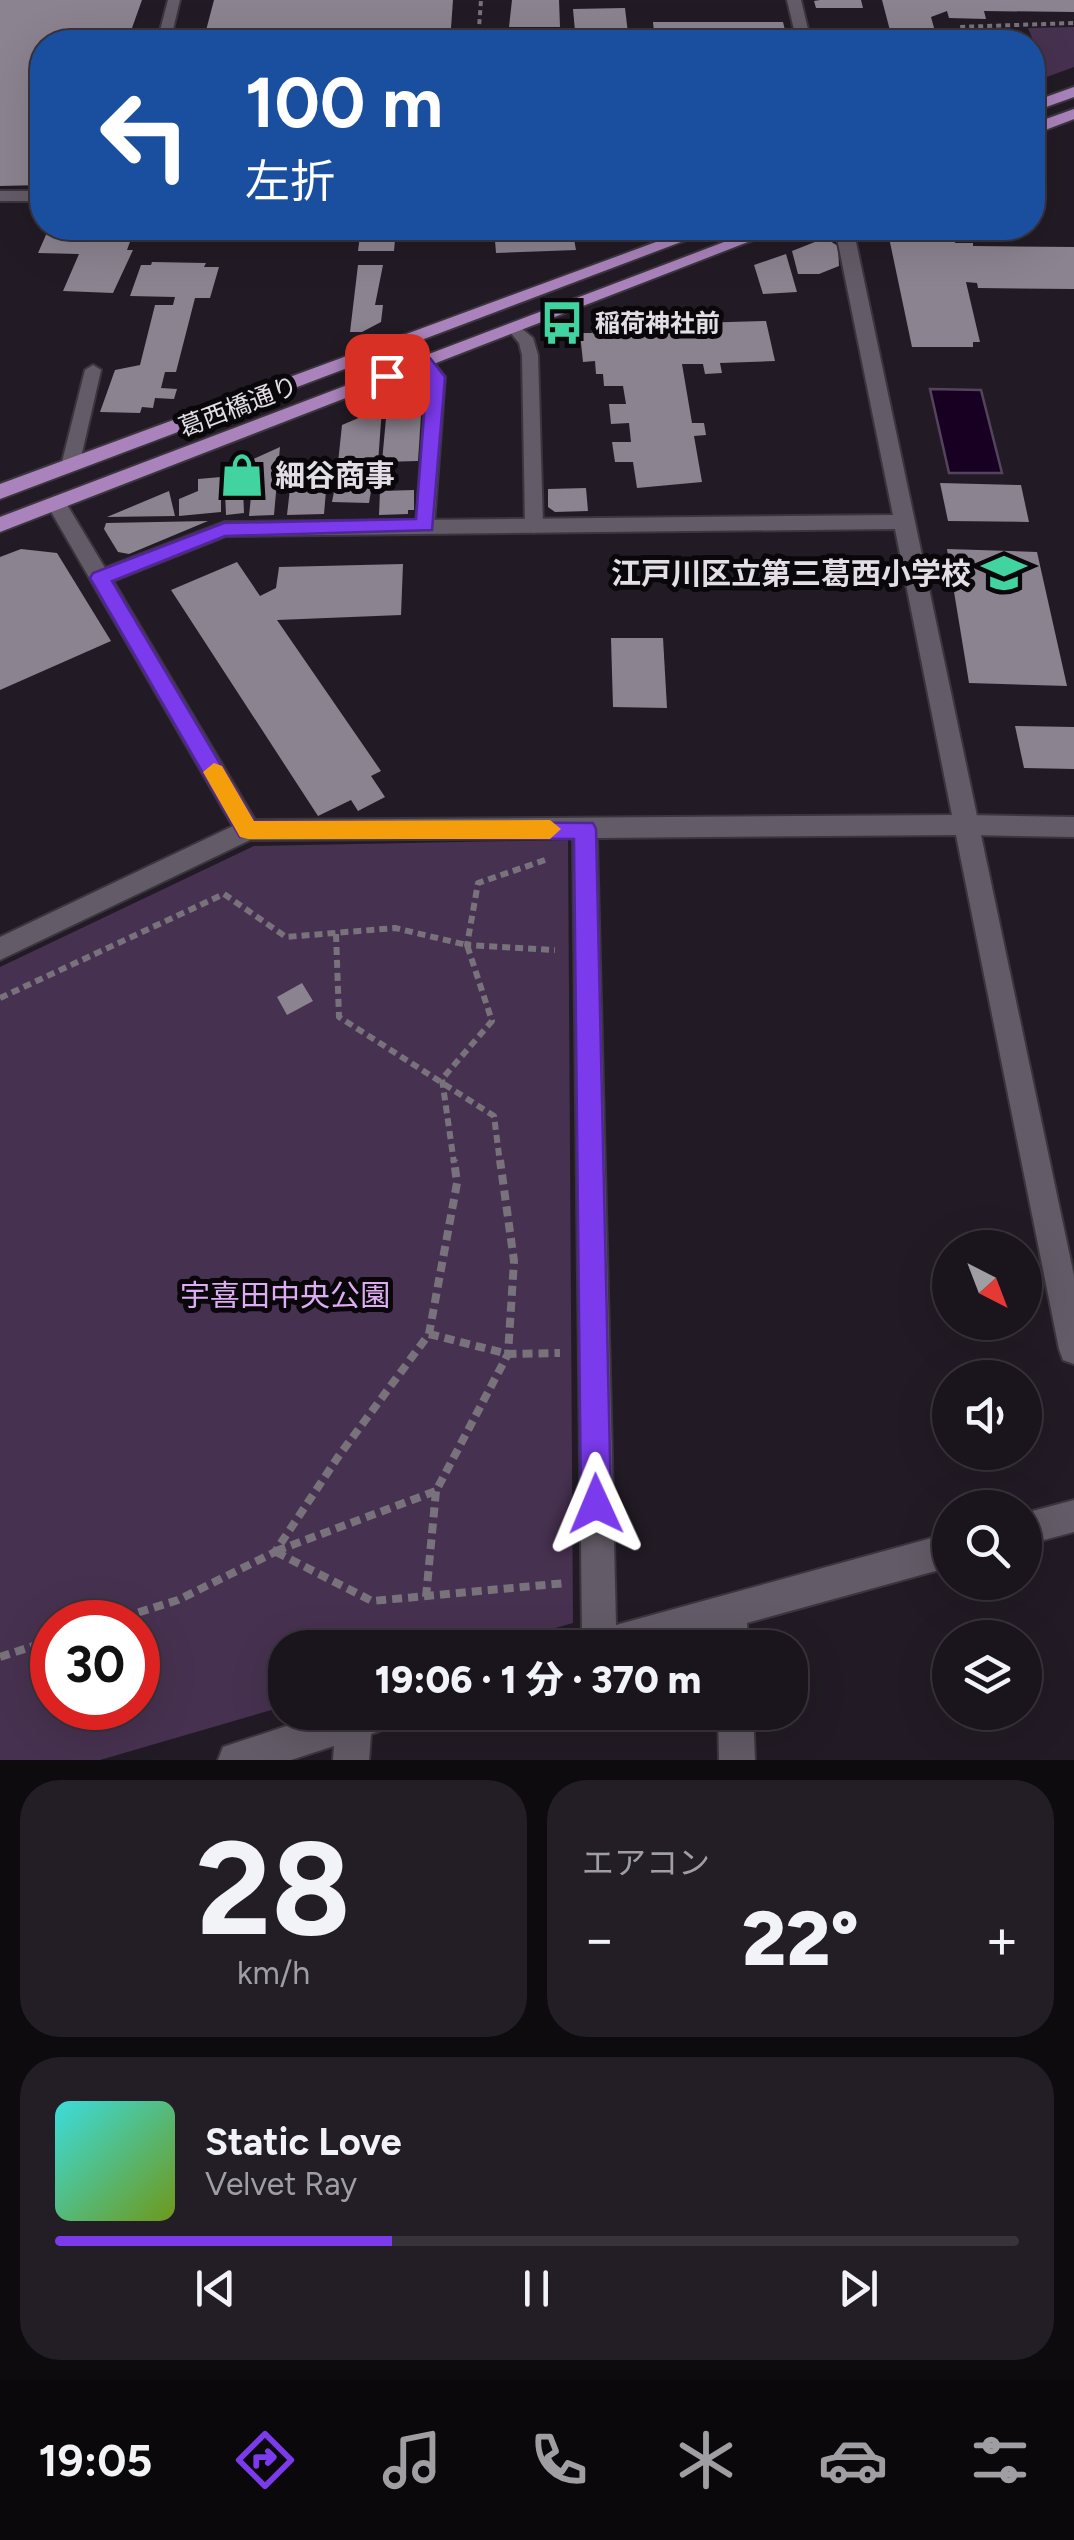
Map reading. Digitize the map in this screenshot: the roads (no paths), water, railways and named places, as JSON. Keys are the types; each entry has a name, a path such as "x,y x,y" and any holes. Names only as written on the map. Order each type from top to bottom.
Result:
{"main road":[{"path":"1045,102 1074,92"},
{"path":"1045,125 1074,114"},
{"name":"葛西橋通り","path":"0,492 677,240"},
{"name":"葛西橋通り","path":"0,525 738,240"}],"street":[{"path":"794,0 801,30"},
{"path":"0,196 30,196"},
{"path":"846,240 1074,1349"},
{"path":"56,503 248,830"},
{"path":"100,578 224,529 905,522"},
{"path":"0,948 248,830 1074,826"},
{"path":"585,829 596,1630"},
{"path":"1042,1524 1074,1516"},
{"path":"661,1630 932,1555"},
{"path":"730,1612 730,1630"},
{"path":"236,1760 332,1730"},
{"path":"351,1760 365,1730"},
{"path":"735,1730 737,1760"}],"lane":[{"path":"166,30 174,0"},
{"path":"514,327 527,342 530,355 534,526"},
{"path":"424,362 436,377 425,526"},
{"path":"70,466 93,370"}],"place":[{"name":"稲荷神社前","path":"562,323"},
{"name":"細谷商事","path":"242,475"},
{"name":"江戸川区立第三葛西小学校","path":"1004,573"}],"park label":[{"name":"宇喜田中央公園","path":"285,1295"}]}
